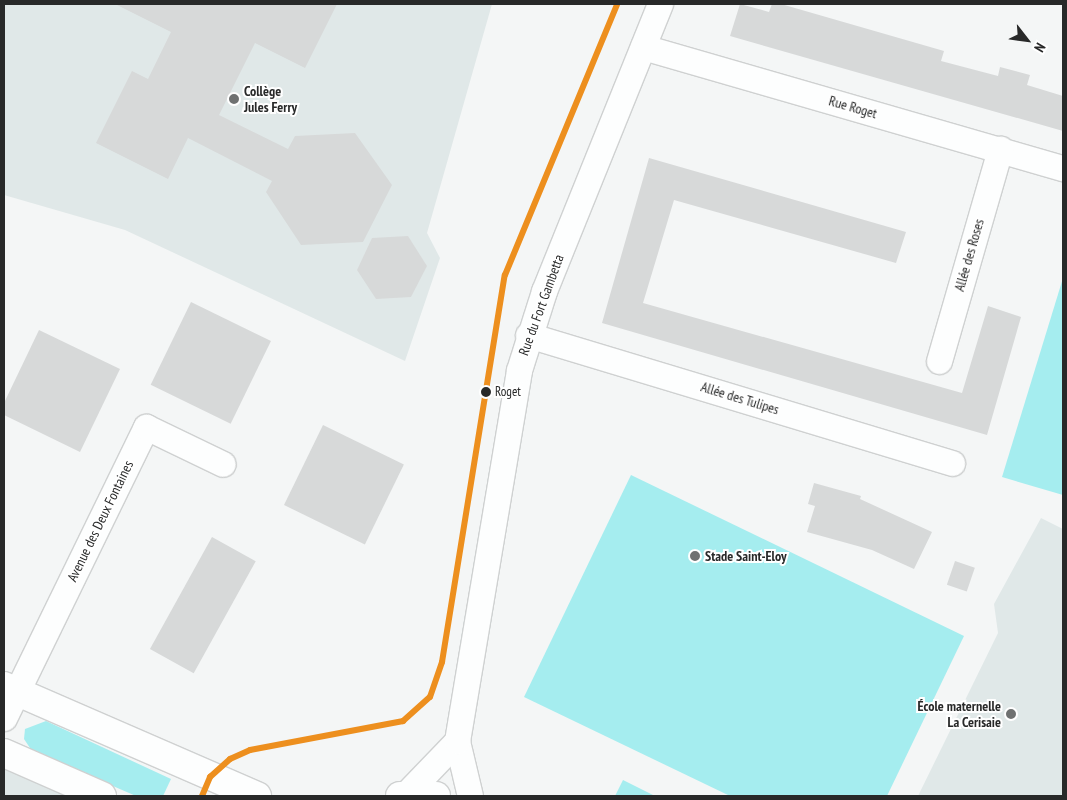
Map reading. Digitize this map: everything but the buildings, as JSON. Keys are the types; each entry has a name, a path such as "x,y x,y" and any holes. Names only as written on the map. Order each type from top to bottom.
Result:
{"main road":[{"path":"10,689 257,796"},
{"path":"4,753 102,796"},
{"path":"403,795 436,796"}],"street":[{"name":"Rue du Fort Gambetta","path":"470,796 457,741 528,335 660,4"},
{"name":"Rue Roget","path":"643,47 1063,168"},
{"name":"Allée des Roses","path":"939,361 1000,149"},
{"name":"Allée des Tulipes","path":"528,335 952,463"},
{"name":"Avenue des Deux Fontaines","path":"4,718 10,689 146,427 223,464"},
{"path":"403,795 457,741"}],"shaded area":[{"name":"Collège Jules Ferry","path":"4,4 492,4 427,233 440,258 405,361 125,230 4,195"},
{"path":"1063,278 1063,495 1002,477"},
{"name":"Stade Saint-Eloy","path":"631,475 964,636 887,796 730,796 524,697"},
{"name":"École maternelle La Cerisaie","path":"1041,518 1063,529 1063,796 918,796 998,633 994,604"},
{"path":"46,721 171,779 163,796 136,796 32,751 24,739 25,729"},
{"path":"4,753 102,796 4,796"},
{"path":"623,780 655,796 615,796"}],"transit line":[{"path":"202,796 210,777 230,759 250,750 403,721 430,697 442,662 505,275 617,4"}],"place":[{"name":"Collège Jules Ferry","path":"234,99"},
{"name":"Roget","path":"486,392"},
{"name":"Stade Saint-Eloy","path":"695,556"},
{"name":"École maternelle La Cerisaie","path":"1011,714"}]}
